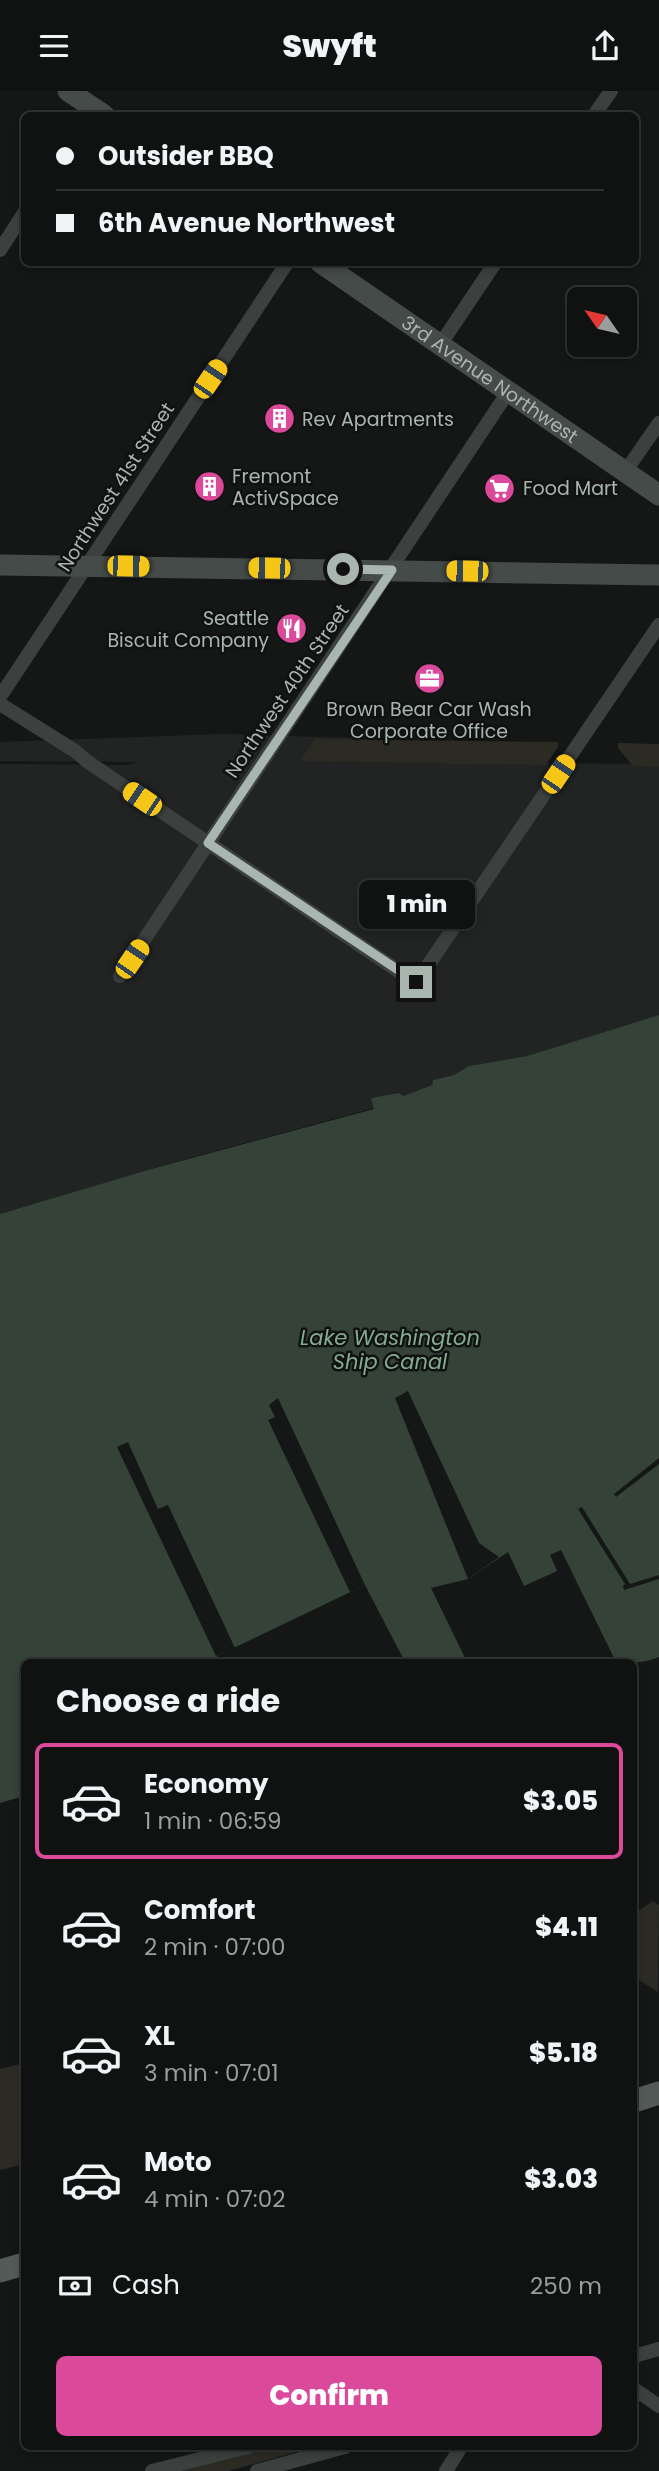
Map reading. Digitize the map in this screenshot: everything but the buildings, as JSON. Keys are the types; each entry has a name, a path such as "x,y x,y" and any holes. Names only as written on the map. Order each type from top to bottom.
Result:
{"main road":[{"path":"68,91 97,108"},
{"name":"3rd Avenue Northwest","path":"325,266 659,495"},
{"path":"0,565 659,575"},
{"path":"637,2100 659,2093"},
{"path":"0,2271 21,2265"}],"street":[{"path":"596,112 611,91"},
{"path":"0,250 21,218"},
{"name":"Northwest 41st Street","path":"0,697 285,266"},
{"path":"440,345 493,266"},
{"name":"Northwest 40th Street","path":"120,976 508,392"},
{"path":"625,472 659,423"},
{"path":"0,704 75,751 416,982 659,625"},
{"path":"637,2355 659,2349"},
{"path":"637,2391 659,2406"},
{"path":"152,2471 236,2450"},
{"path":"257,2471 334,2450"},
{"path":"446,2471 459,2450"}],"shaded area":[{"path":"221,734 353,738 341,762 659,764 659,1015 527,1056 469,1066 454,1075 433,1080 432,1085 403,1096 399,1093 372,1098 374,1108 153,1168 155,1177 0,1214 0,764 126,765 139,762 0,761 0,742"},
{"path":"315,739 558,742 558,747 546,765 300,761"},
{"path":"618,743 659,744 659,767 633,766 618,748"},
{"path":"653,1901 659,1905 658,1992 637,1979 637,1912"},
{"path":"21,2064 21,2165 0,2170 0,2069"},
{"path":"259,2450 303,2450 228,2471 179,2471"}],"water":[{"name":"Lake Washington Ship Canal","path":"659,1015 659,1657 637,1662 637,1659 614,1658 561,1550 550,1555 557,1571 524,1586 508,1552 468,1579 431,1588 466,1659 403,1659 365,1585 217,1656 218,1659 21,1659 21,1797 0,1803 0,1214 155,1168 374,1109 371,1098 399,1093 403,1096 432,1085 433,1080 454,1075 469,1066 527,1056"}],"pier":[{"path":"408,1391 479,1543 499,1557 468,1579 395,1398"},
{"path":"278,1398 365,1585 350,1592 268,1420 275,1417 269,1405"},
{"path":"128,1442 158,1509 168,1505 235,1648 216,1656 117,1447"},
{"path":"659,1458 659,1464 616,1497 614,1494"},
{"path":"582,1507 630,1584 659,1575 659,1579 624,1590 625,1584 578,1509"}],"place":[{"name":"Rev Apartments","path":"279,419"},
{"name":"Fremont ActivSpace","path":"209,487"},
{"name":"Food Mart","path":"500,488"},
{"name":"Seattle Biscuit Company","path":"292,629"},
{"name":"Brown Bear Car Wash Corporate Office","path":"429,678"}],"route":[{"path":"343,569 392,570 208,843 416,982"}]}
